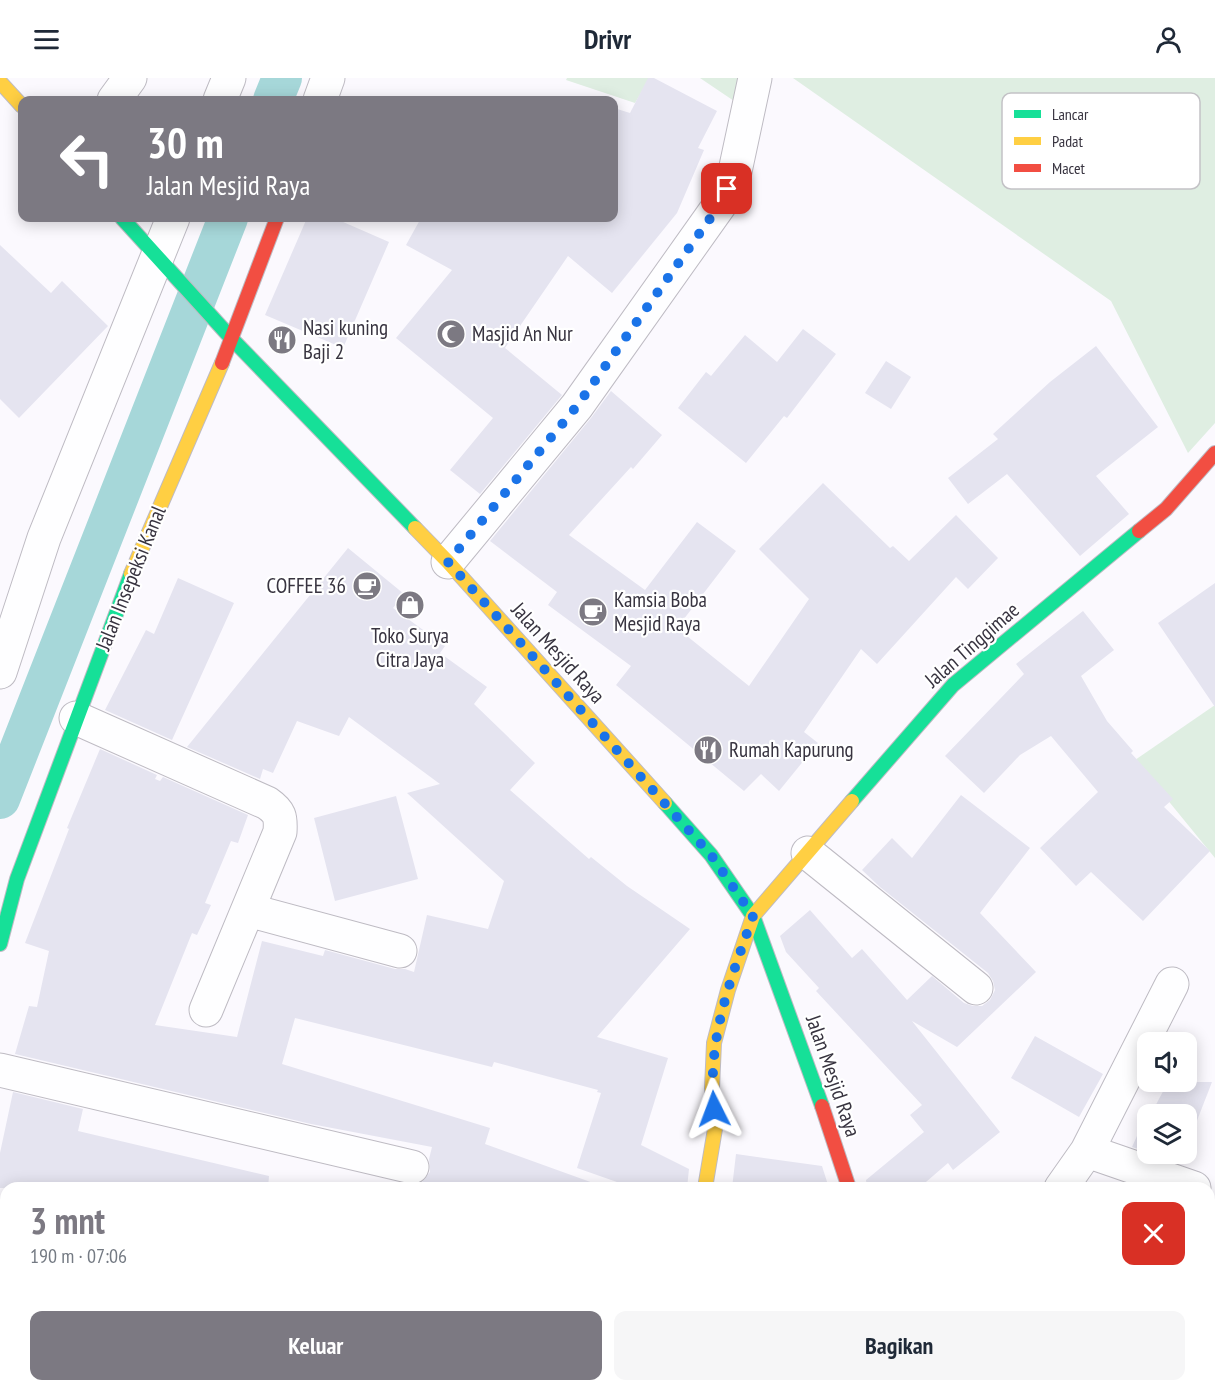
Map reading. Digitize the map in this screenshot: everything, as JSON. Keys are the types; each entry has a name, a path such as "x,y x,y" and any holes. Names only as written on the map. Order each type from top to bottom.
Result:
{"street":[{"path":"117,96 130,78"},
{"path":"222,96 229,78"},
{"path":"321,96 328,78"},
{"path":"448,562 577,406 721,203 734,176 755,78"},
{"path":"0,81 18,101"},
{"name":"Jalan Mesjid Raya","path":"126,222 232,339 448,562 711,855 753,916 813,1078 847,1182"},
{"path":"0,672 44,538 161,260 172,222"},
{"name":"Jalan Insepeksi Kanal","path":"0,944 17,879 140,549 232,339 276,222"},
{"name":"Jalan Tinggimae","path":"753,916 953,685 1167,509 1215,453"},
{"path":"76,718 267,803 278,811 281,820 280,832 206,1010"},
{"path":"808,853 976,988"},
{"path":"248,910 400,951"},
{"path":"706,1182 716,1129 712,1088 714,1043 728,990 753,916"},
{"path":"1065,1182 1087,1151 1172,984"},
{"path":"0,1070 412,1167"},
{"path":"1087,1151 1177,1182"}],"green space":[{"path":"567,78 650,78 635,103 566,80"},
{"path":"700,78 742,78 734,101"},
{"path":"793,78 1215,78 1215,423 1188,453 1111,301"},
{"path":"1215,705 1215,858 1135,760"}],"building":[{"path":"648,78 654,78 717,111 698,148 704,150 677,213 612,293 568,256 505,348 562,395 480,494 450,470 493,418 396,338 452,270 406,245 419,222 618,222 618,109 630,113"},
{"path":"305,222 343,222 389,242 343,348 265,315"},
{"path":"0,245 51,293 62,281 108,326 19,418 0,399"},
{"path":"803,329 836,354 787,418 784,416 746,463 678,408 706,372 711,376 745,335 777,362"},
{"path":"1096,346 1158,427 1096,476 1129,514 1080,556 1007,474 968,504 948,478 998,439 993,434 1050,382"},
{"path":"886,361 911,377 891,409 865,393"},
{"path":"611,391 662,435 633,469 631,467 569,535 645,590 697,522 736,551 677,628 749,686 809,599 759,549 823,483 890,548 893,546 909,561 956,515 998,558 968,589 956,577 877,664 861,649 804,732 818,743 779,791 761,774 744,791 616,685 631,666 548,605 557,592 490,541"},
{"path":"348,548 404,594 393,608 445,646 440,653 487,687 474,704 535,763 510,790 589,859 591,857 627,886 690,929 597,1037 668,1058 641,1145 689,1169 688,1182 617,1182 577,1168 601,1093 597,1092 598,1090 494,1062 492,1067 295,1018 282,1064 490,1128 485,1144 590,1182 422,1182 430,1172 429,1159 432,1147 311,1124 15,1054 29,1006 37,1007 49,951 25,943 69,829 67,828 100,749 157,775 155,779 160,781 163,777 248,815 238,843 231,841 205,903 211,905 197,935 192,933 155,1025 237,1037 262,941 323,956 325,950 414,972 427,915 488,929 504,881 407,793 440,784 349,717 339,736 297,721 273,773 263,769 260,779 187,747"},
{"path":"178,578 234,603 172,740 105,710 146,630 154,634"},
{"path":"1215,583 1215,707 1158,623"},
{"path":"1083,611 1114,650 1081,676 1107,721 1133,751 1131,753 1173,799 1164,807 1210,851 1143,921 1091,872 1076,886 1040,848 1098,792 1051,736 1020,755 984,793 945,756 1024,674 1016,664"},
{"path":"961,795 1030,848 980,913 1036,972 957,1047 912,1021 1000,1132 953,1170 948,1163 926,1182 866,1182 924,1132 910,1115 922,1105 816,991 819,988 786,952 780,936 810,910 852,958 862,949 907,1000 932,976 964,1003 982,1006 990,1000 995,990 988,973 862,870 892,838 912,858"},
{"path":"396,796 418,879 335,901 314,818"},
{"path":"1035,1036 1103,1074 1079,1117 1011,1078"},
{"path":"1197,1082 1212,1082 1197,1121 1197,1104 1156,1104 1163,1092 1197,1092"},
{"path":"13,1092 83,1109 78,1131 269,1176 268,1182 0,1182 0,1153"},
{"path":"1137,1136 1137,1149 1132,1147"},
{"path":"736,1154 822,1166 827,1182 733,1182"}],"waterway":[{"path":"275,96 282,78"},
{"path":"0,799 226,222"}],"traffic: fast":[{"path":"126,222 232,339 415,528"},
{"path":"852,801 953,685 1139,531"},
{"path":"0,944 17,879 131,574"},
{"path":"665,803 711,855 753,916 822,1106"}],"traffic: slow":[{"path":"0,82 18,102"},
{"path":"131,574 222,363"},
{"path":"415,528 665,803"},
{"path":"706,1182 715,1129 712,1088 714,1043 728,990 753,916 852,801"}],"traffic: jam":[{"path":"222,363 275,222"},
{"path":"1139,531 1166,509 1215,453"},
{"path":"822,1106 847,1182"}],"place":[{"name":"Masjid An Nur","path":"451,334"},
{"name":"Nasi kuning Baji 2","path":"282,340"},
{"name":"COFFEE 36","path":"367,586"},
{"name":"Toko Surya Citra Jaya","path":"410,605"},
{"name":"Kamsia Boba Mesjid Raya","path":"593,612"},
{"name":"Rumah Kapurung","path":"708,750"}],"route":[{"path":"714,1109 712,1088 714,1043 728,990 753,916 711,855 448,562 577,406 721,203 727,189"}]}
